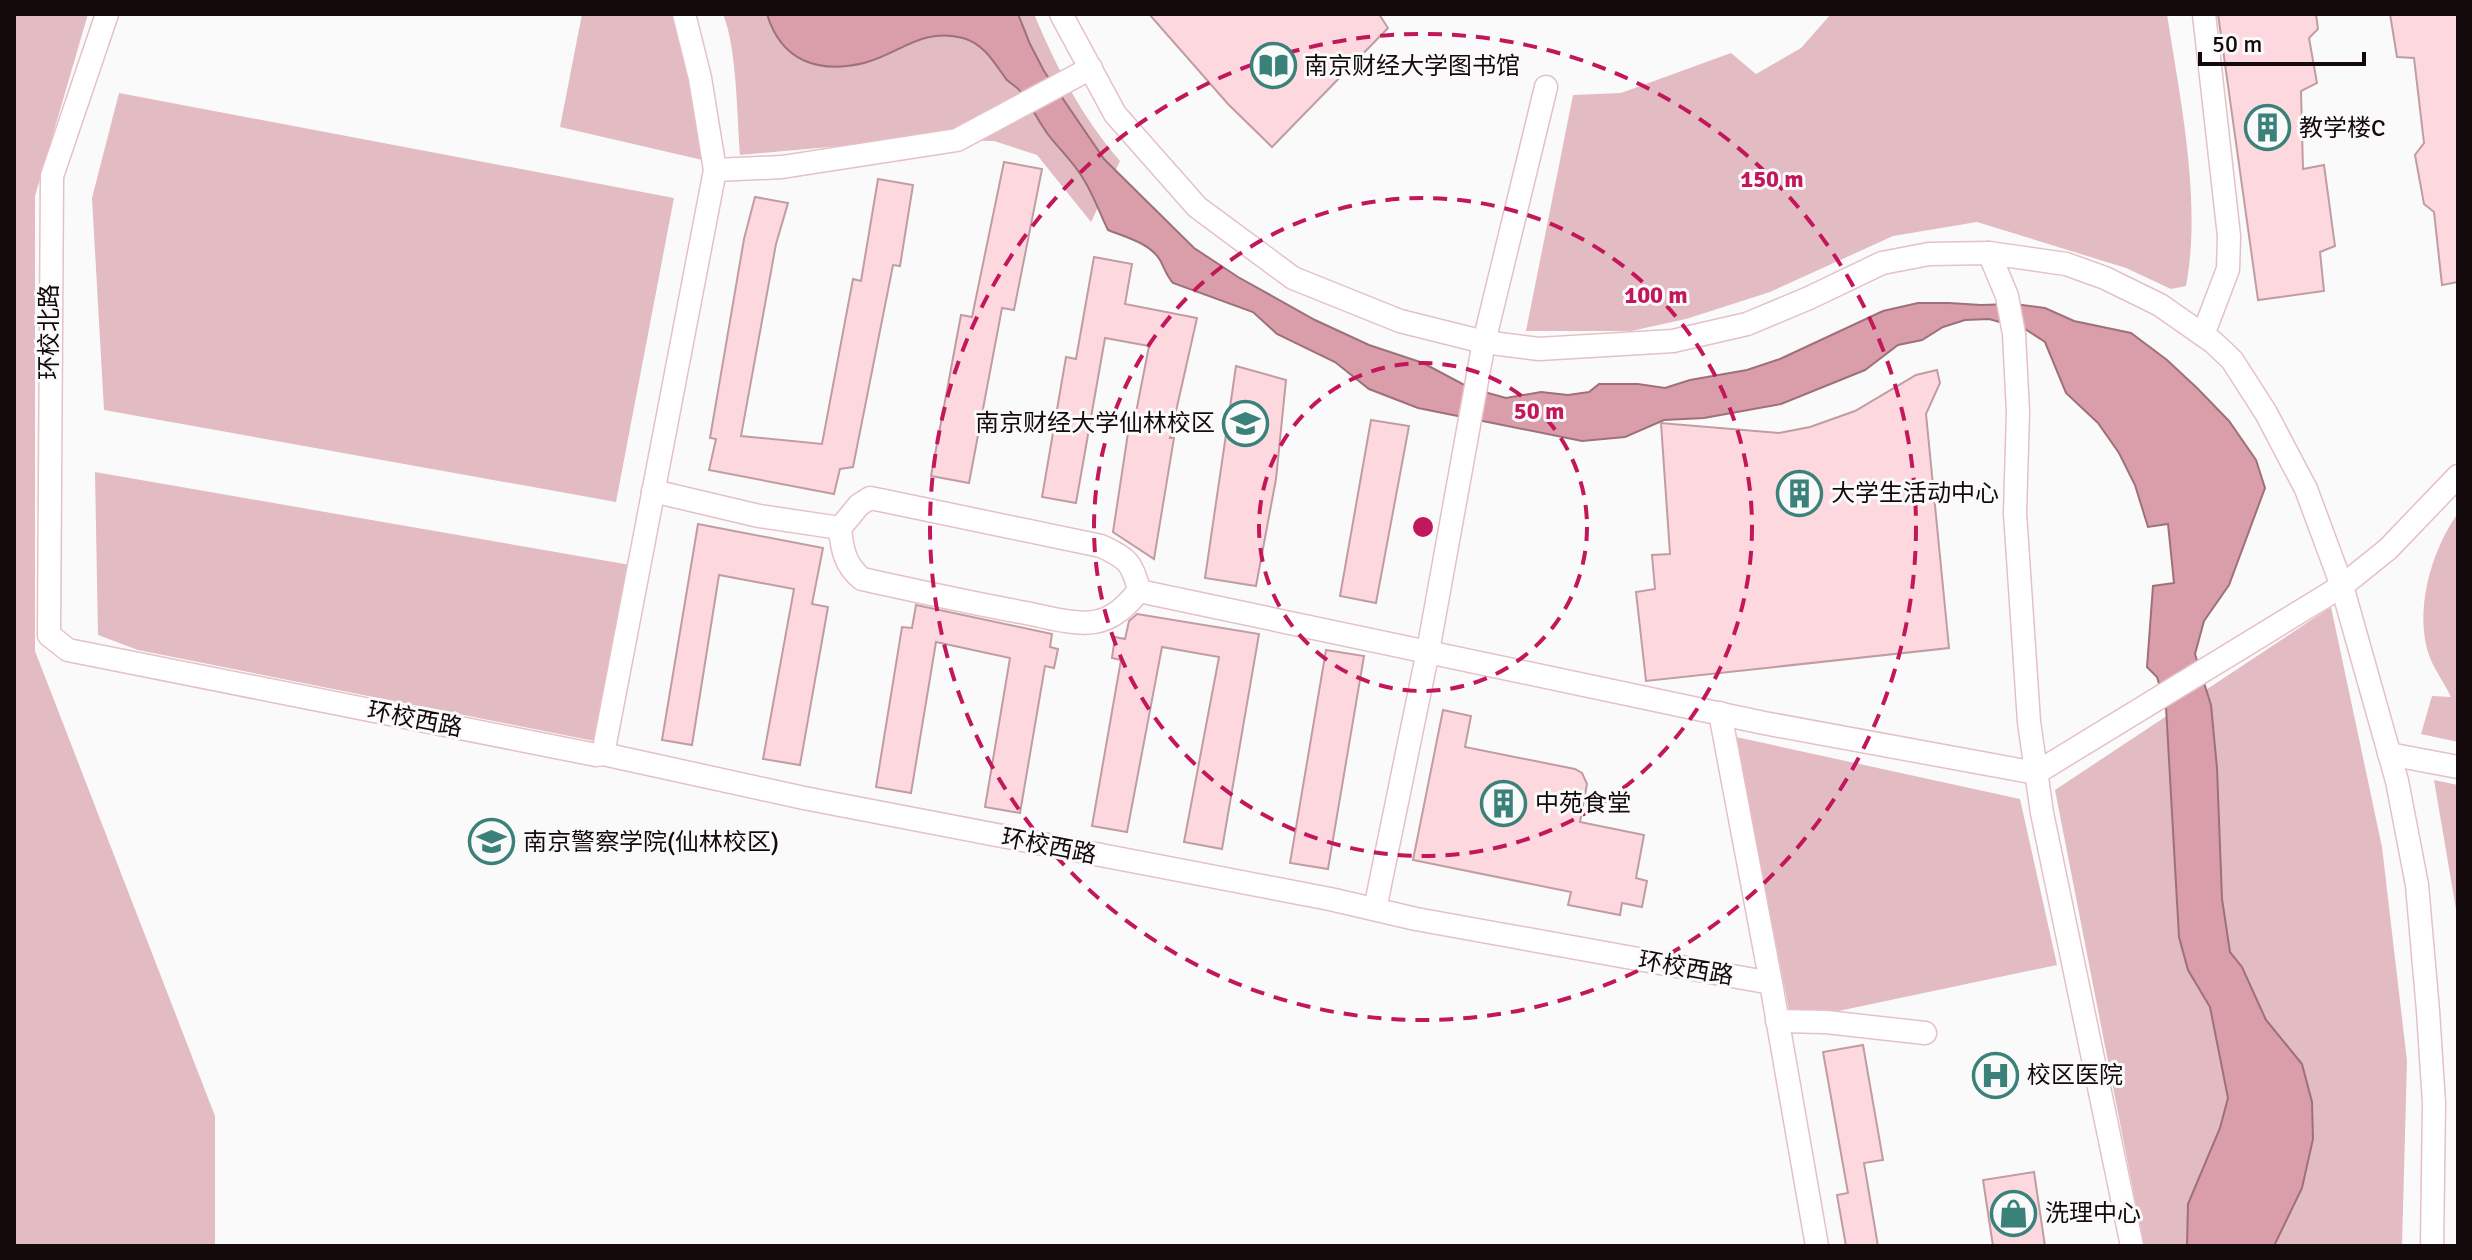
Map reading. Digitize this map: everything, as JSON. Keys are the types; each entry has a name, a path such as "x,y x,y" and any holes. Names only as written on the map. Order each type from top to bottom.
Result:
{"street":[{"name":"环校北路","path":"68,650 49,635 52,176 107,14"},
{"path":"603,754 715,170 700,78 684,14"},
{"path":"1061,14 1115,114 1197,207 1293,278 1400,321 1484,342 1539,349 1673,341 1747,324 1882,263 1929,254 1989,253 2066,264 2105,278 2160,305 2232,360 2266,413 2306,489 2342,586 2389,754 2417,885 2434,1103 2432,1246"},
{"path":"2203,335 2228,269 2229,236 2204,14"},
{"path":"715,170 782,167 957,140 1091,68"},
{"path":"1375,909 1428,651 1484,342 1546,87"},
{"path":"1989,253 2007,296 2014,334 2018,412 2015,513 2029,722 2036,773 2132,1246"},
{"path":"1139,591 1720,713 2036,773 2342,586 2388,549 2458,476"},
{"path":"653,491 759,516 840,528"},
{"path":"870,498 1101,546 1126,558 1136,575 1139,591 1113,615 1094,622 984,606 862,579 849,568 842,548 840,528 859,505 870,498"},
{"name":"环校西路","path":"68,650 603,754 804,798 1673,967 1771,983"},
{"path":"1720,713 1817,1246"},
{"path":"2389,754 2458,767"},
{"path":"1777,1021 1826,1022 1925,1033"}],"shaded area":[{"path":"14,14 88,14 35,196 35,651 215,1116 215,1246 14,1246"},
{"path":"582,14 686,14 711,162 560,127"},
{"path":"723,14 1034,14 1071,91 1093,127 1120,161 1091,222 1037,155 994,141 907,140 740,155 734,64"},
{"path":"767,14 1018,14 1044,71 1104,159 1194,248 1238,277 1315,320 1369,345 1423,363 1470,388 1506,398 1541,392 1568,395 1589,392 1599,384 1665,388 1690,380 1747,370 1780,359 1883,311 1918,303 2014,304 2045,308 2074,321 2131,333 2167,360 2229,421 2256,460 2265,488 2229,585 2204,621 2195,654 2211,705 2217,768 2222,899 2230,952 2242,967 2266,1020 2302,1064 2312,1102 2313,1139 2302,1188 2274,1246 2187,1246 2188,1204 2220,1128 2228,1098 2210,1007 2188,970 2179,937 2166,707 2157,677 2147,667 2153,586 2174,583 2168,524 2148,527 2135,485 2119,453 2098,423 2066,393 2045,342 2025,329 1989,319 1965,320 1943,327 1922,340 1898,345 1865,370 1781,404 1704,418 1664,420 1625,437 1582,441 1418,408 1369,389 1335,362 1277,334 1253,312 1173,283 1150,249 1108,230 1077,169 1046,132 1020,91 977,45 963,38 935,36 864,63 831,67 817,65 792,53 782,43"},
{"path":"1831,14 2167,14 2190,185 2192,220 2186,286 2171,289 2126,268 1977,222 1893,236 1770,292 1686,319 1631,331 1526,331 1573,95 1621,93 1731,53 1756,74 1801,48"},
{"path":"119,93 674,198 616,502 104,410 92,198"},
{"path":"95,472 642,567 609,744 138,650 98,635"},
{"path":"2458,513 2458,742 2421,734 2432,696 2451,697 2430,658 2423,621 2433,563"},
{"path":"2331,607 2382,847 2407,1061 2402,1246 2144,1246 2055,790"},
{"path":"1736,737 2020,799 2057,965 1791,1021"},
{"path":"2434,780 2458,785 2458,921"}],"building":[{"name":"南京财经大学图书馆","path":"1149,14 1379,14 1388,28 1272,147 1228,104"},
{"name":"教学楼C","path":"2218,14 2316,14 2318,29 2309,38 2317,83 2301,91 2303,169 2324,165 2335,246 2320,252 2324,291 2258,300"},
{"path":"2390,14 2458,14 2458,282 2442,285 2434,212 2424,204 2415,155 2424,143 2414,58 2397,57"},
{"path":"1004,162 1042,169 1014,310 1002,308 969,483 931,476 961,315 972,317"},
{"path":"878,179 913,185 900,266 893,265 853,467 840,469 834,494 709,470 716,439 710,438 744,239 755,197 788,203 776,244 741,436 822,444 853,279 861,281"},
{"path":"1094,257 1132,264 1125,304 1197,318 1170,438 1174,438 1154,559 1113,532 1128,433 1132,433 1149,346 1105,338 1076,503 1042,497 1066,357 1076,359"},
{"path":"1236,366 1286,380 1276,479 1256,586 1205,578"},
{"name":"大学生活动中心","path":"1937,370 1940,383 1926,414 1949,648 1646,681 1636,592 1655,589 1652,555 1670,554 1661,423 1779,433 1810,427 1855,411 1916,375"},
{"path":"1371,420 1409,426 1376,603 1340,596"},
{"path":"698,524 823,548 812,604 828,607 800,765 763,759 794,589 719,575 692,745 662,740"},
{"path":"916,605 1052,634 1050,647 1058,649 1054,668 1045,666 1020,813 985,807 1010,658 936,642 911,793 876,787 902,627 912,628"},
{"path":"1137,614 1259,634 1222,849 1184,842 1219,657 1162,647 1127,832 1092,826 1121,660 1112,658 1115,637 1125,639 1129,621"},
{"path":"1326,650 1364,656 1328,869 1290,863"},
{"name":"中苑食堂","path":"1443,710 1471,716 1465,747 1582,773 1587,784 1580,822 1644,835 1636,878 1647,881 1642,907 1622,903 1620,915 1568,905 1571,892 1413,860"},
{"path":"1863,1045 1883,1160 1864,1163 1878,1246 1846,1246 1837,1195 1848,1193 1823,1052"},
{"name":"洗理中心","path":"2034,1172 2045,1246 1993,1246 1983,1180"}],"place":[{"name":"南京财经大学图书馆","path":"1273,66"},
{"name":"教学楼C","path":"2268,128"},
{"name":"南京财经大学仙林校区","path":"1246,423"},
{"name":"大学生活动中心","path":"1800,493"},
{"name":"中苑食堂","path":"1504,803"},
{"name":"南京警察学院(仙林校区)","path":"492,842"},
{"name":"校区医院","path":"1996,1075"},
{"name":"洗理中心","path":"2014,1213"}]}
